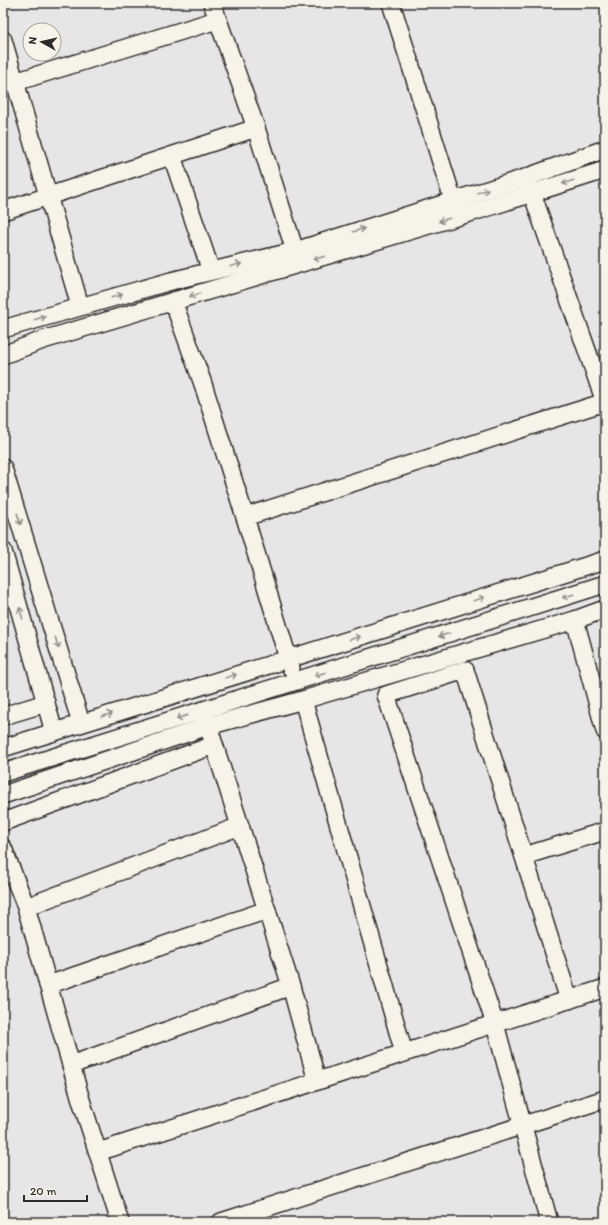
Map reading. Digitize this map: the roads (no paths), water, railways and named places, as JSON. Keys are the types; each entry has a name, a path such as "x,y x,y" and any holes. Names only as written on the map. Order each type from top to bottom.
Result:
{"street":[{"path":"212,3 256,128 295,251"},
{"path":"391,3 452,200"},
{"path":"15,82 217,20"},
{"path":"3,40 80,306"},
{"path":"3,211 256,128"},
{"path":"3,329 171,281 295,251 525,178 605,149"},
{"path":"172,156 211,271"},
{"path":"3,355 43,340 605,170"},
{"path":"245,517 605,402 532,193 525,178"},
{"path":"173,301 203,384 296,682"},
{"path":"3,468 81,723"},
{"path":"3,551 54,732"},
{"path":"3,748 605,560"},
{"path":"3,795 296,682 605,584"},
{"path":"3,773 205,718 303,700 575,620 605,609"},
{"path":"575,620 605,731"},
{"path":"549,1222 495,1024 386,695 465,670 569,1000"},
{"path":"303,700 404,1053"},
{"path":"3,716 46,703"},
{"path":"205,718 291,986 317,1081"},
{"path":"3,822 214,745"},
{"path":"26,907 240,826"},
{"path":"524,856 605,831"},
{"path":"3,848 26,907 71,1065 120,1222"},
{"path":"48,985 267,910"},
{"path":"71,1065 291,986"},
{"path":"98,1152 605,988"},
{"path":"221,1222 605,1099"}]}
